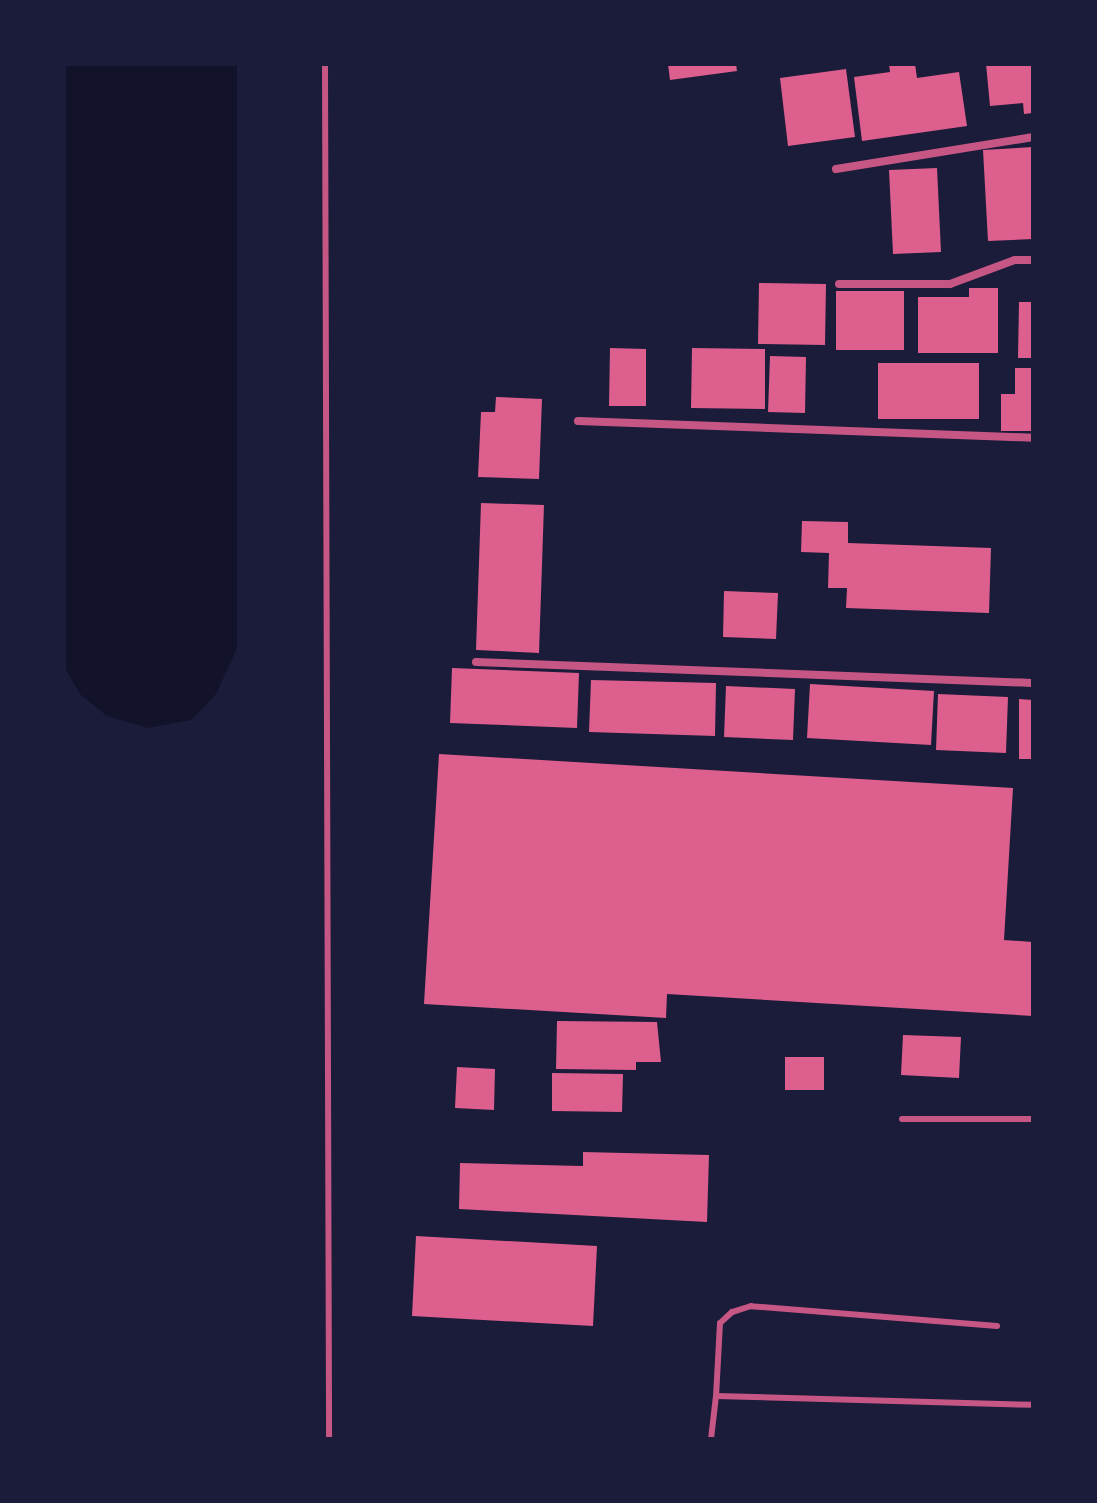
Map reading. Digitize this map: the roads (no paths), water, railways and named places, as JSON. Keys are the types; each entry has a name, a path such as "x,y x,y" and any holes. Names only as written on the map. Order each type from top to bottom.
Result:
{"street":[{"path":"836,169 1033,137"},
{"path":"839,284 950,284 1015,260 1033,260"},
{"path":"578,421 1033,438"},
{"path":"476,662 1033,683"}],"lane":[{"path":"325,64 329,1439"},
{"path":"902,1119 1033,1119"},
{"path":"711,1439 720,1323 732,1312 751,1306 997,1326"},
{"path":"716,1396 1033,1405"}]}
